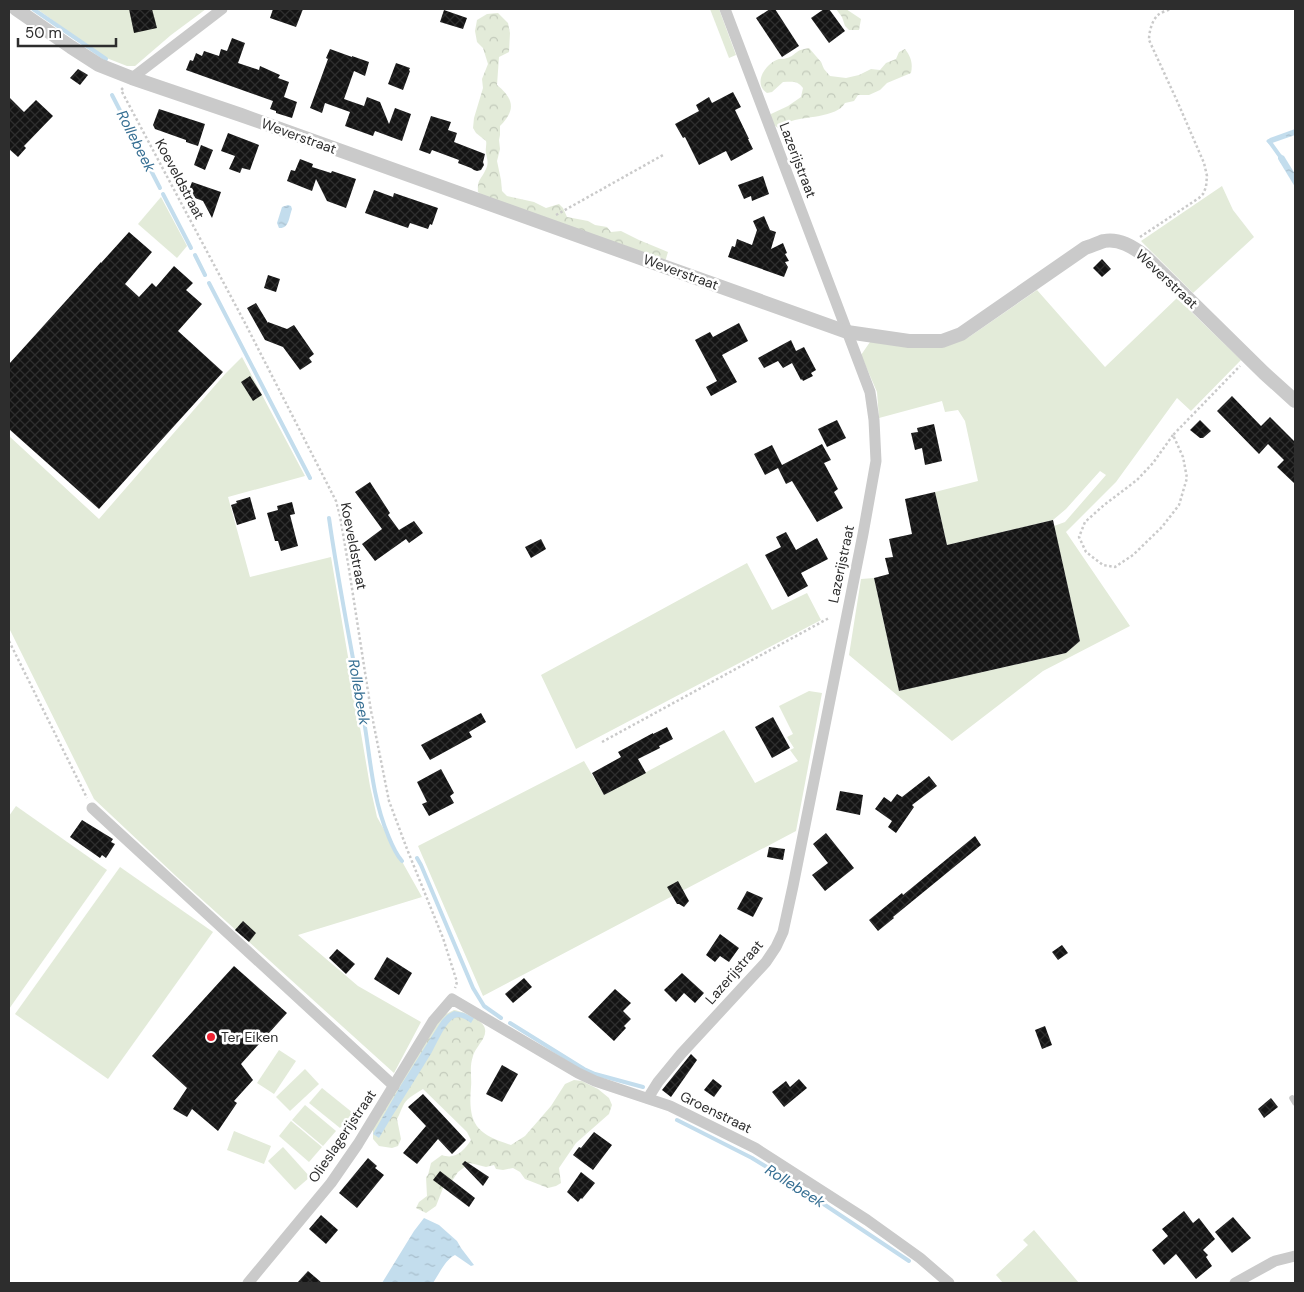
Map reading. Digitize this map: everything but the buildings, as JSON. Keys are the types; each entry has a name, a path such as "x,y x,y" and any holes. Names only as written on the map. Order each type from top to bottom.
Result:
{"street":[{"name":"Weverstraat","path":"16,9 71,48 99,65 132,78 241,115 847,332 909,341 942,341 960,334 1085,248 1105,241 1122,242 1144,256 1248,358 1295,401"},
{"path":"132,78 222,9"},
{"name":"Lazerijstraat","path":"648,1098 680,1054 766,962 783,932 794,886 876,461 874,420 870,392 725,9"},
{"path":"92,808 394,1086"},
{"name":"Olieslagerijstraat","path":"248,1283 331,1183 358,1144 433,1021 452,999"},
{"name":"Groenstraat","path":"452,999 578,1073 595,1081 670,1106 755,1148 867,1220 920,1258 949,1283"},
{"path":"1235,1283 1275,1261 1295,1256"}],"path":[{"path":"1128,245 1194,203 1203,194 1206,187 1207,176 1204,163 1149,40 1149,33 1153,22 1158,15 1170,9"},
{"name":"Koeveldstraat","path":"132,78 121,90 245,322 336,501 349,569 371,711 389,800 444,938 457,982 452,999"},
{"path":"541,222 663,155"},
{"path":"1174,435 1183,457 1187,478 1179,505 1162,527 1133,555 1115,567 1103,565 1086,552 1079,537 1085,522 1137,480 1174,435 1248,358"},
{"path":"602,742 829,618"},
{"path":"9,641 92,808"}],"green space":[{"path":"37,9 206,9 171,35 135,66 127,66 104,57"},
{"path":"710,9 719,9 736,55 729,58"},
{"path":"836,9 846,9 861,19 859,30 849,30"},
{"path":"498,13 508,23 510,33 509,52 499,57 497,85 507,95 511,105 509,115 500,126 500,149 497,161 502,191 507,196 534,202 546,208 559,204 567,217 607,227 611,232 621,231 668,252 665,262 485,197 478,192 479,182 488,161 486,141 473,128 483,88 482,79 488,64 483,48 477,42 475,31 477,20 487,14"},
{"path":"809,48 830,76 846,78 859,75 871,69 880,70 886,63 896,59 899,52 905,49 911,60 911,73 887,83 880,90 869,95 858,95 854,101 845,103 835,111 795,120 778,128 771,123 771,114 801,97 803,88 796,83 783,82 772,92 767,93 761,84 762,74 774,61"},
{"path":"1222,186 1233,210 1254,237 1193,293 1141,241"},
{"path":"161,197 187,246 177,258 138,224"},
{"path":"1037,290 1105,367 1177,298 1241,360 1191,411 1177,398 1116,482 1066,532 1130,626 1043,671 952,741 849,655 861,579 874,578 899,691 1066,653 1080,641 1054,526 1065,522 1106,475 1100,471 1066,509 1053,520 947,545 935,492 978,481 965,421 958,410 945,412 942,401 879,418 877,392 861,355 870,342 949,345 969,337"},
{"path":"242,357 305,476 228,497 250,577 331,557 377,817 422,897 298,935 358,986 421,1022 394,1073 177,877 94,799 9,628 9,436 99,519"},
{"path":"747,563 772,610 807,593 821,620 576,749 541,675"},
{"path":"809,691 822,693 796,831 483,996 418,846 584,761 604,795 724,730 755,783 798,761 790,750 794,748 787,737 793,734 779,706"},
{"path":"16,806 107,870 9,1009 9,816"},
{"path":"120,867 213,932 108,1079 15,1014"},
{"path":"454,1010 477,1019 485,1029 484,1036 472,1060 470,1099 476,1125 489,1136 511,1145 525,1136 551,1106 565,1084 574,1080 582,1081 598,1089 609,1098 612,1105 609,1114 576,1143 559,1168 561,1183 556,1186 548,1188 525,1179 520,1172 513,1168 503,1170 496,1169 494,1165 486,1167 470,1163 458,1172 450,1184 443,1188 436,1206 426,1213 416,1208 419,1202 427,1196 426,1177 431,1163 442,1155 451,1156 459,1154 471,1140 467,1132 423,1089 406,1102 397,1119 401,1139 398,1146 392,1148 379,1146 373,1139 373,1126 440,1017"},
{"path":"279,1050 296,1061 274,1094 257,1083"},
{"path":"305,1069 319,1084 290,1111 276,1097"},
{"path":"322,1088 353,1113 340,1128 309,1103"},
{"path":"305,1105 336,1131 323,1146 292,1120"},
{"path":"291,1121 322,1147 309,1162 279,1136"},
{"path":"234,1131 271,1146 264,1164 227,1150"},
{"path":"283,1147 310,1177 295,1190 268,1161"},
{"path":"1034,1230 1079,1283 1003,1283 996,1275 1028,1245 1023,1240"}],"water":[{"path":"1295,129 1295,135 1269,144 1266,141 1270,138"},
{"path":"1280,154 1284,156 1295,174 1295,187 1278,159"},
{"path":"288,205 292,209 288,222 285,227 279,228 277,223 282,207"},
{"path":"454,1011 474,1018 471,1023 458,1017 450,1021 379,1138 373,1134 401,1085 442,1020"},
{"path":"424,1218 439,1225 457,1241 474,1265 471,1266 455,1255 445,1264 433,1283 382,1283 414,1231"}],"waterway":[{"name":"Rollebeek","path":"33,9 106,59"},
{"name":"Rollebeek","path":"112,95 160,188"},
{"path":"1271,141 1269,141 1282,159"},
{"name":"Rollebeek","path":"163,194 191,248"},
{"name":"Rollebeek","path":"195,255 205,275"},
{"name":"Rollebeek","path":"209,283 310,478"},
{"name":"Rollebeek","path":"329,518 365,725 374,789 382,820 402,861"},
{"name":"Rollebeek","path":"417,858 473,988 484,1006 501,1018"},
{"name":"Rollebeek","path":"510,1023 584,1069 595,1074 643,1087"},
{"name":"Rollebeek","path":"677,1120 752,1158 780,1175 909,1261"}],"place":[{"name":"Ter Eiken","path":"211,1037"}]}
